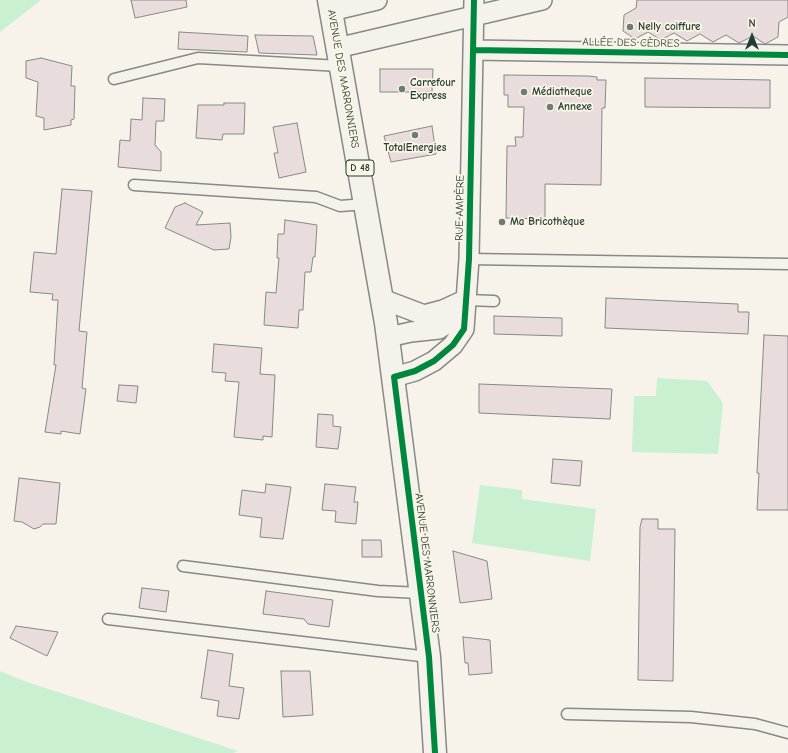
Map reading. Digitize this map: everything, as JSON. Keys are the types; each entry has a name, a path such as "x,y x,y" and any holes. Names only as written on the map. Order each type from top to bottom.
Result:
{"main road":[{"name":"AVENUE DES MARRONNIERS","path":"330,6 366,204 394,376 429,657 435,753"}],"street":[{"path":"330,6 377,0"},
{"path":"339,57 473,8 542,0"},
{"name":"RUE AMPÈRE","path":"394,376 415,370 434,360 453,344 464,329 469,259 473,8"},
{"name":"ALLÉE DES CÈDRES","path":"473,50 788,55"},
{"path":"382,299 424,314 443,310 466,300"},
{"path":"388,337 439,328 452,320 466,300"}],"lane":[{"path":"114,79 198,58 339,57"},
{"path":"134,185 316,198 340,206 366,204"},
{"path":"469,259 788,264"},
{"path":"466,300 494,301"},
{"path":"183,566 378,590 421,592"},
{"path":"108,619 429,657"},
{"path":"567,714 690,716 755,724 788,733"}],"green space":[{"path":"0,0 41,0 0,32"},
{"path":"657,378 707,381 723,403 718,454 632,452 634,396 656,396"},
{"path":"480,485 522,490 522,499 596,509 590,561 472,543"},
{"path":"0,671 24,681 238,751 233,753 0,753"}],"building":[{"path":"131,0 186,0 187,7 135,18"},
{"path":"637,0 788,0 788,17 779,22 778,37 765,44 753,36 739,43 726,35 713,42 700,34 687,41 674,33 661,40 648,32 635,39 623,31 624,15 636,8"},
{"path":"179,32 248,36 247,52 178,49"},
{"path":"255,35 313,36 317,55 259,53"},
{"path":"41,58 72,66 71,86 75,86 74,119 71,120 71,125 44,130 44,118 36,116 38,82 26,78 26,61"},
{"path":"380,69 433,69 432,92 380,92"},
{"path":"504,75 588,76 597,77 597,80 606,80 605,108 602,108 601,185 545,184 545,219 506,218 507,146 516,146 515,137 523,137 524,107 508,107 508,95 504,95"},
{"path":"645,78 770,80 770,108 645,107"},
{"path":"143,98 165,99 164,121 156,121 155,145 161,152 161,171 118,167 120,140 130,141 131,119 142,120"},
{"path":"224,103 245,103 244,134 223,134 222,140 196,138 198,105 224,105"},
{"path":"297,123 306,172 279,178 274,153 278,153 273,127"},
{"path":"432,126 436,154 391,162 384,136"},
{"path":"62,189 92,191 79,331 87,332 82,388 86,389 80,434 61,431 61,434 45,432 56,365 54,365 58,300 52,300 53,294 30,292 34,252 56,254"},
{"path":"185,203 203,212 196,225 230,223 231,237 229,249 214,250 165,228 175,207"},
{"path":"285,220 317,225 315,257 313,257 311,272 305,272 303,310 299,310 298,328 264,325 266,292 276,293 279,258 277,258 278,234 284,234"},
{"path":"606,298 738,304 738,312 749,312 748,334 605,328"},
{"path":"494,316 562,318 562,336 494,334"},
{"path":"764,335 788,336 788,510 757,510 759,473 757,473"},
{"path":"214,344 262,348 260,374 275,375 272,437 263,436 263,440 234,437 239,382 225,381 226,373 212,372"},
{"path":"479,384 612,389 610,419 479,413"},
{"path":"119,385 138,386 136,403 117,401"},
{"path":"318,414 333,415 333,426 341,427 338,449 316,447"},
{"path":"553,459 582,461 580,486 551,483"},
{"path":"19,478 60,483 56,524 43,524 34,529 22,522 14,521"},
{"path":"266,484 291,487 283,539 260,537 262,518 239,515 242,490 265,493"},
{"path":"325,484 356,487 354,502 358,502 356,524 335,522 336,511 322,510"},
{"path":"642,519 658,519 658,529 675,529 673,681 638,680 640,527"},
{"path":"362,540 381,540 382,557 362,557"},
{"path":"453,551 487,561 492,599 460,603"},
{"path":"142,588 169,591 166,612 139,608"},
{"path":"266,591 333,600 329,627 308,624 304,619 263,614"},
{"path":"16,626 58,632 47,656 10,638"},
{"path":"463,637 490,640 492,673 469,675 468,663 465,663"},
{"path":"208,650 233,654 229,686 244,688 239,719 217,716 219,701 201,698"},
{"path":"281,671 310,671 313,715 283,717"}],"cycle path":[{"path":"435,753 429,657 394,377 415,371 434,361 453,345 464,329 469,259 474,0"},
{"path":"473,50 788,55"}],"place":[{"name":"Nelly coiffure","path":"630,27"},
{"name":"Carrefour Express","path":"402,89"},
{"name":"Médiatheque","path":"524,92"},
{"name":"Annexe","path":"550,107"},
{"name":"TotalEnergies","path":"415,135"},
{"name":"Ma Bricothèque","path":"502,222"}]}
